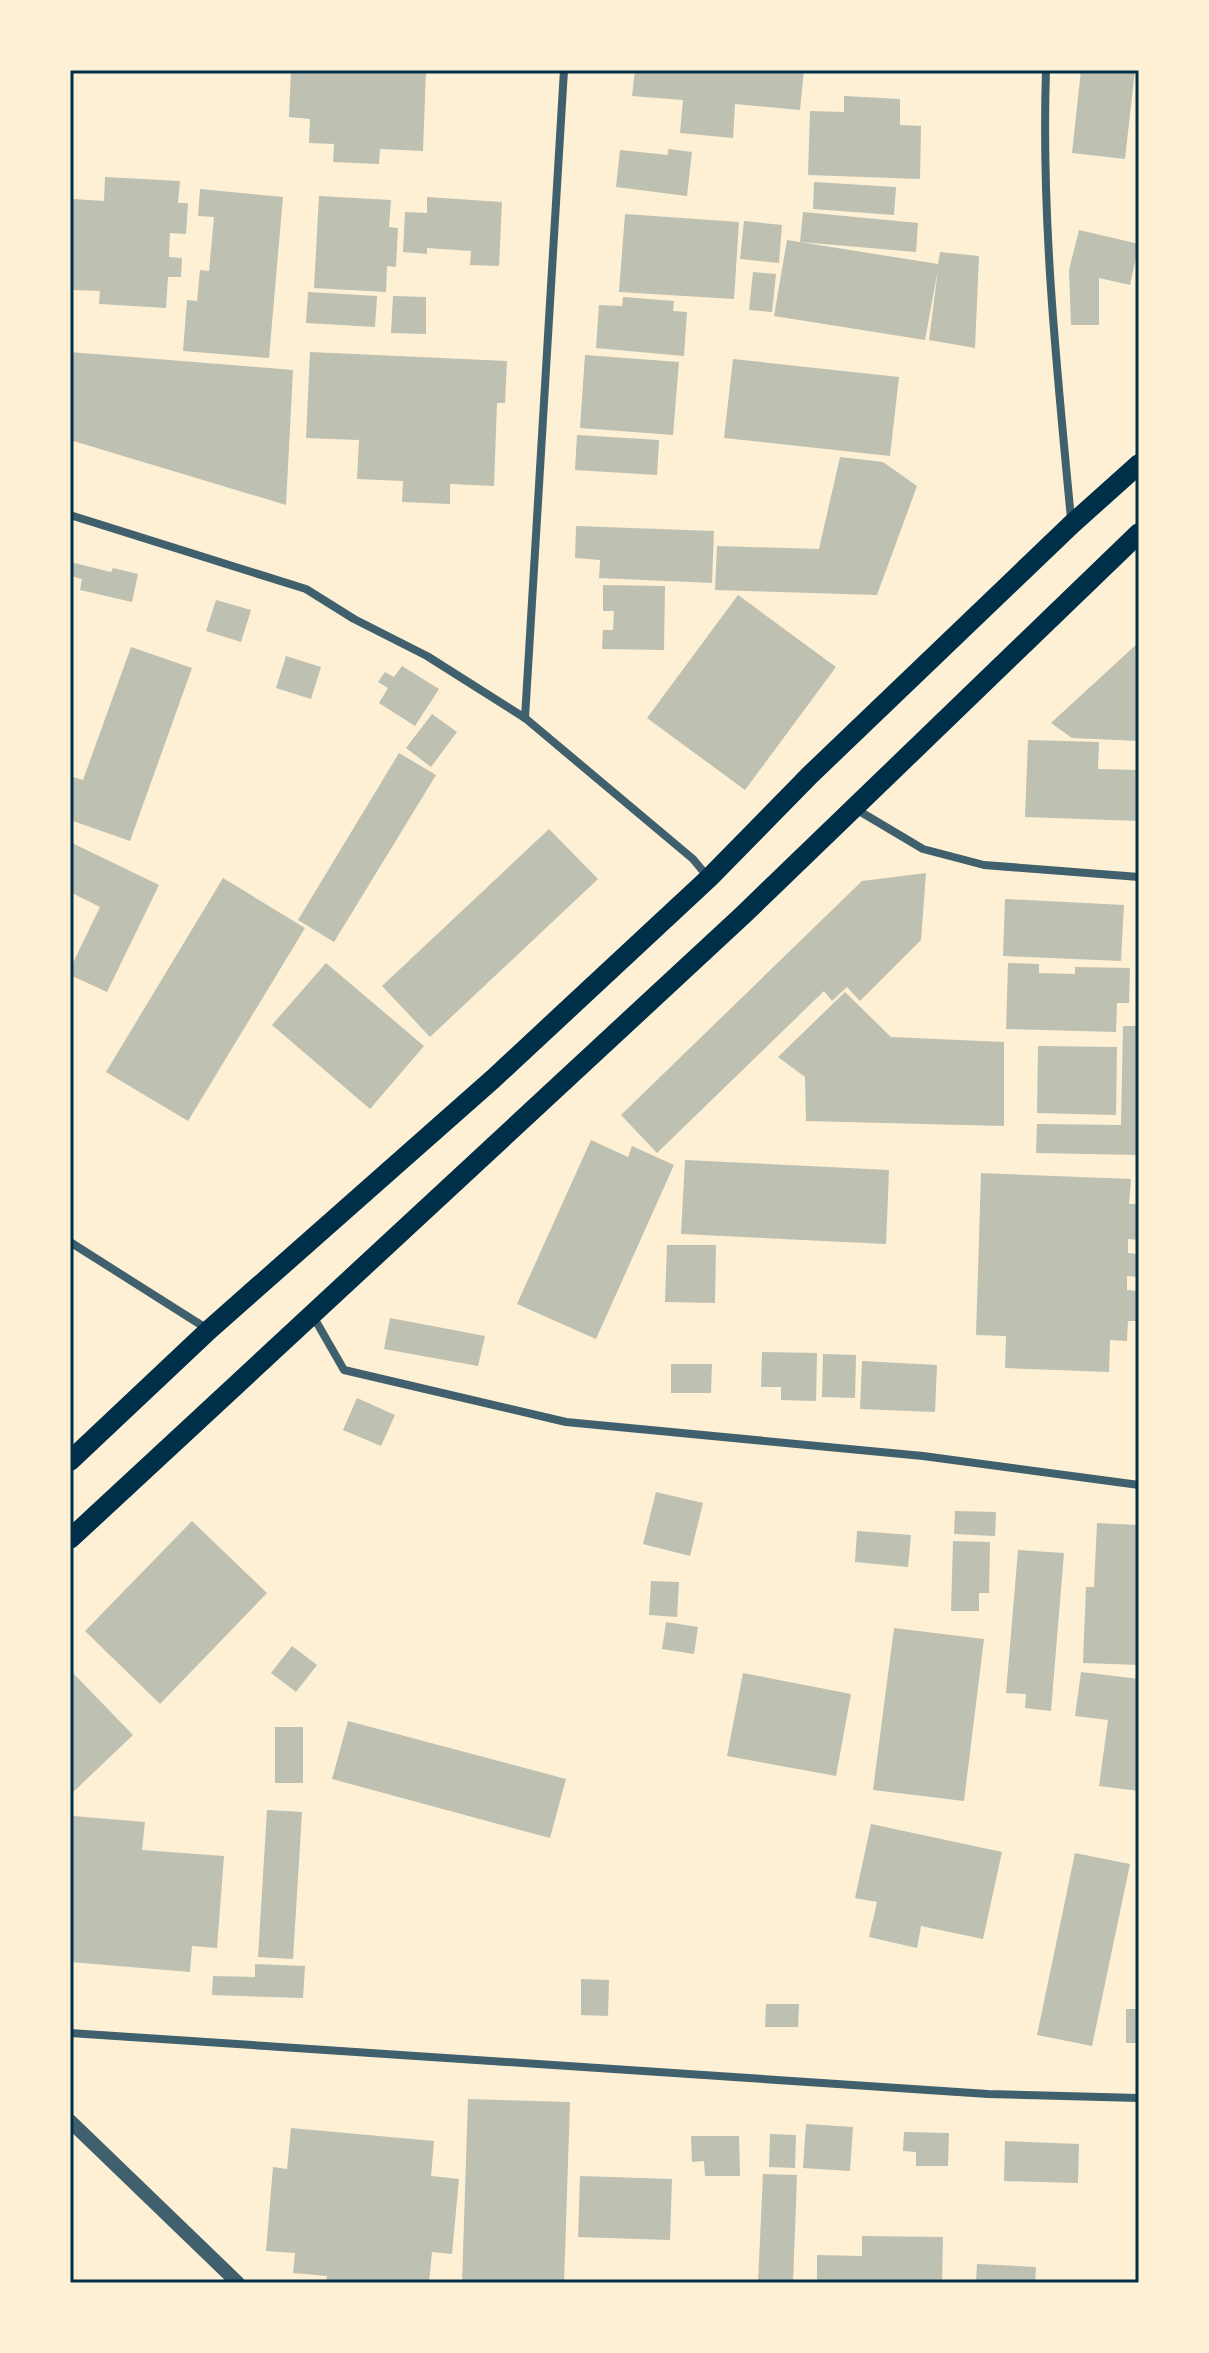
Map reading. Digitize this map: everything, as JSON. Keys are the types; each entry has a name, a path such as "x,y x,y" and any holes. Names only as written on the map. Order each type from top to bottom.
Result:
{"main road":[{"path":"70,1461 209,1330 493,1079 709,878 810,775 1072,524 1139,464"},
{"path":"70,1539 720,936 1139,533"}],"street":[{"path":"525,718 564,70"},
{"path":"1046,70 1050,310 1072,524"},
{"path":"70,515 306,589 354,619 427,656 525,718 693,859 709,878"},
{"path":"854,808 923,849 984,865 1139,877"},
{"path":"70,1242 209,1330"},
{"path":"312,1313 344,1370 566,1422 923,1456 1139,1485"},
{"path":"70,2033 988,2094 1139,2098"},
{"path":"70,2121 238,2283"}],"building":[{"path":"291,70 426,70 423,151 380,149 379,164 333,162 334,144 309,143 310,119 289,117"},
{"path":"635,70 804,70 800,110 735,104 733,138 680,133 683,100 632,96"},
{"path":"1081,70 1135,70 1125,159 1072,153"},
{"path":"844,96 900,99 900,125 921,126 920,179 808,175 810,111 844,112"},
{"path":"668,149 692,152 687,196 616,187 620,150 668,155"},
{"path":"105,177 180,181 178,203 188,203 186,234 170,233 169,257 182,258 181,277 168,277 166,308 99,304 100,291 70,290 73,199 104,201"},
{"path":"814,182 896,187 894,215 813,209"},
{"path":"200,189 283,197 269,358 183,351 187,300 197,301 200,270 209,271 214,217 198,216"},
{"path":"319,196 391,200 389,227 398,228 396,267 387,266 386,292 314,288"},
{"path":"427,197 502,202 499,266 470,265 471,251 427,248 427,254 403,252 405,212 427,213"},
{"path":"803,212 918,223 916,252 800,242"},
{"path":"625,214 739,222 734,299 619,292"},
{"path":"744,221 782,225 779,263 740,259"},
{"path":"1079,230 1139,244 1130,285 1099,278 1099,325 1071,325 1069,270"},
{"path":"787,240 938,264 940,252 979,256 975,348 929,340 938,269 925,340 774,316"},
{"path":"753,272 776,274 772,312 749,310"},
{"path":"308,292 377,296 375,327 306,323"},
{"path":"393,296 426,297 426,334 391,333"},
{"path":"623,297 674,301 673,311 687,312 684,356 596,348 599,305 622,306"},
{"path":"70,352 293,370 286,505 70,440"},
{"path":"310,352 507,361 505,403 497,403 494,486 450,484 450,504 402,502 403,481 357,479 359,440 306,438"},
{"path":"585,355 679,362 673,435 580,428"},
{"path":"733,359 899,377 890,456 724,438"},
{"path":"577,435 659,440 657,475 575,470"},
{"path":"840,457 883,462 917,486 877,595 715,590 717,546 819,549"},
{"path":"576,526 714,531 712,583 599,578 600,560 575,558"},
{"path":"70,562 111,572 113,568 138,574 132,602 80,590 82,579 70,576"},
{"path":"603,585 665,586 664,650 602,649 603,630 613,630 614,611 603,611"},
{"path":"738,595 836,667 745,790 647,718"},
{"path":"216,600 251,610 241,642 206,631"},
{"path":"1139,642 1139,741 1072,738 1051,723"},
{"path":"131,647 192,668 130,841 70,820 70,776 83,780"},
{"path":"286,656 321,667 311,699 276,688"},
{"path":"402,666 439,689 415,726 379,703 388,688 378,682 385,672 394,677"},
{"path":"432,714 457,732 431,767 406,748"},
{"path":"1028,740 1099,742 1098,769 1139,770 1139,821 1025,817"},
{"path":"399,753 436,775 334,942 298,920"},
{"path":"549,829 598,879 430,1037 382,986"},
{"path":"70,842 159,885 107,992 70,975 70,969 100,907 70,892"},
{"path":"926,873 921,940 860,1001 847,987 832,1001 824,991 657,1153 621,1115 862,881"},
{"path":"223,878 305,928 188,1121 106,1072"},
{"path":"1005,899 1124,905 1121,961 1003,956"},
{"path":"326,963 424,1046 370,1109 272,1025"},
{"path":"1008,963 1039,964 1039,973 1075,974 1075,967 1130,968 1129,1003 1117,1003 1116,1032 1006,1029"},
{"path":"845,992 891,1037 1004,1042 1004,1126 806,1121 805,1077 778,1057"},
{"path":"1123,1026 1139,1026 1139,1155 1036,1153 1037,1124 1121,1125"},
{"path":"1038,1046 1117,1047 1116,1115 1037,1113"},
{"path":"591,1140 628,1157 632,1146 674,1165 596,1339 517,1304"},
{"path":"685,1160 889,1170 886,1244 681,1234"},
{"path":"981,1173 1131,1179 1129,1204 1139,1204 1139,1240 1128,1239 1128,1253 1139,1254 1139,1277 1127,1276 1127,1290 1139,1291 1139,1321 1128,1321 1127,1341 1110,1340 1109,1372 1005,1368 1006,1336 976,1335"},
{"path":"667,1245 716,1245 715,1303 665,1302"},
{"path":"390,1318 485,1336 478,1366 384,1349"},
{"path":"762,1352 817,1353 816,1401 781,1400 781,1387 761,1387"},
{"path":"823,1354 856,1355 855,1398 822,1397"},
{"path":"862,1361 937,1365 935,1412 860,1409"},
{"path":"671,1364 712,1364 711,1393 671,1393"},
{"path":"357,1398 395,1415 381,1446 343,1430"},
{"path":"656,1492 703,1503 690,1556 643,1544"},
{"path":"955,1511 996,1512 995,1536 954,1534"},
{"path":"192,1521 267,1593 160,1704 85,1631"},
{"path":"1097,1523 1139,1525 1139,1665 1083,1663 1086,1587 1094,1587"},
{"path":"857,1531 911,1535 908,1567 855,1562"},
{"path":"953,1541 990,1542 989,1593 979,1593 979,1611 951,1611"},
{"path":"1018,1550 1064,1553 1051,1711 1025,1708 1026,1694 1006,1693"},
{"path":"651,1581 679,1582 677,1617 649,1615"},
{"path":"666,1622 698,1627 694,1654 662,1649"},
{"path":"894,1628 984,1639 964,1801 873,1790"},
{"path":"292,1646 317,1665 296,1692 271,1673"},
{"path":"70,1670 133,1735 70,1795"},
{"path":"1081,1672 1139,1679 1139,1791 1099,1786 1108,1720 1075,1716"},
{"path":"743,1673 851,1694 836,1776 727,1756"},
{"path":"348,1721 566,1779 550,1838 332,1779"},
{"path":"275,1727 303,1727 303,1783 275,1783"},
{"path":"267,1810 302,1812 293,1959 258,1957"},
{"path":"73,1816 145,1822 142,1850 224,1856 217,1948 192,1946 190,1972 70,1962 70,1844"},
{"path":"871,1824 1002,1852 983,1939 921,1926 917,1948 869,1937 877,1902 855,1898"},
{"path":"1075,1853 1130,1864 1092,2046 1037,2035"},
{"path":"255,1964 305,1966 303,1998 212,1995 213,1976 255,1977"},
{"path":"581,1979 609,1980 608,2016 581,2015"},
{"path":"1136,2003 1139,2003 1139,2043 1126,2043 1126,2009 1136,2009"},
{"path":"766,2004 799,2004 798,2027 765,2027"},
{"path":"468,2099 570,2102 564,2283 462,2283"},
{"path":"806,2124 853,2127 850,2171 803,2168"},
{"path":"291,2128 434,2141 431,2176 459,2179 452,2254 432,2252 429,2283 326,2283 327,2276 293,2273 295,2253 266,2251 273,2167 287,2169"},
{"path":"904,2132 949,2133 948,2166 916,2166 916,2152 903,2151"},
{"path":"770,2134 796,2135 795,2168 769,2167"},
{"path":"691,2136 739,2136 740,2176 705,2176 704,2161 692,2162"},
{"path":"1005,2141 1079,2144 1078,2183 1004,2181"},
{"path":"763,2174 797,2175 793,2283 758,2283"},
{"path":"580,2176 672,2179 670,2240 578,2237"},
{"path":"862,2236 943,2237 942,2283 817,2283 817,2255 862,2256"},
{"path":"977,2264 1036,2267 1035,2283 976,2283"}]}
